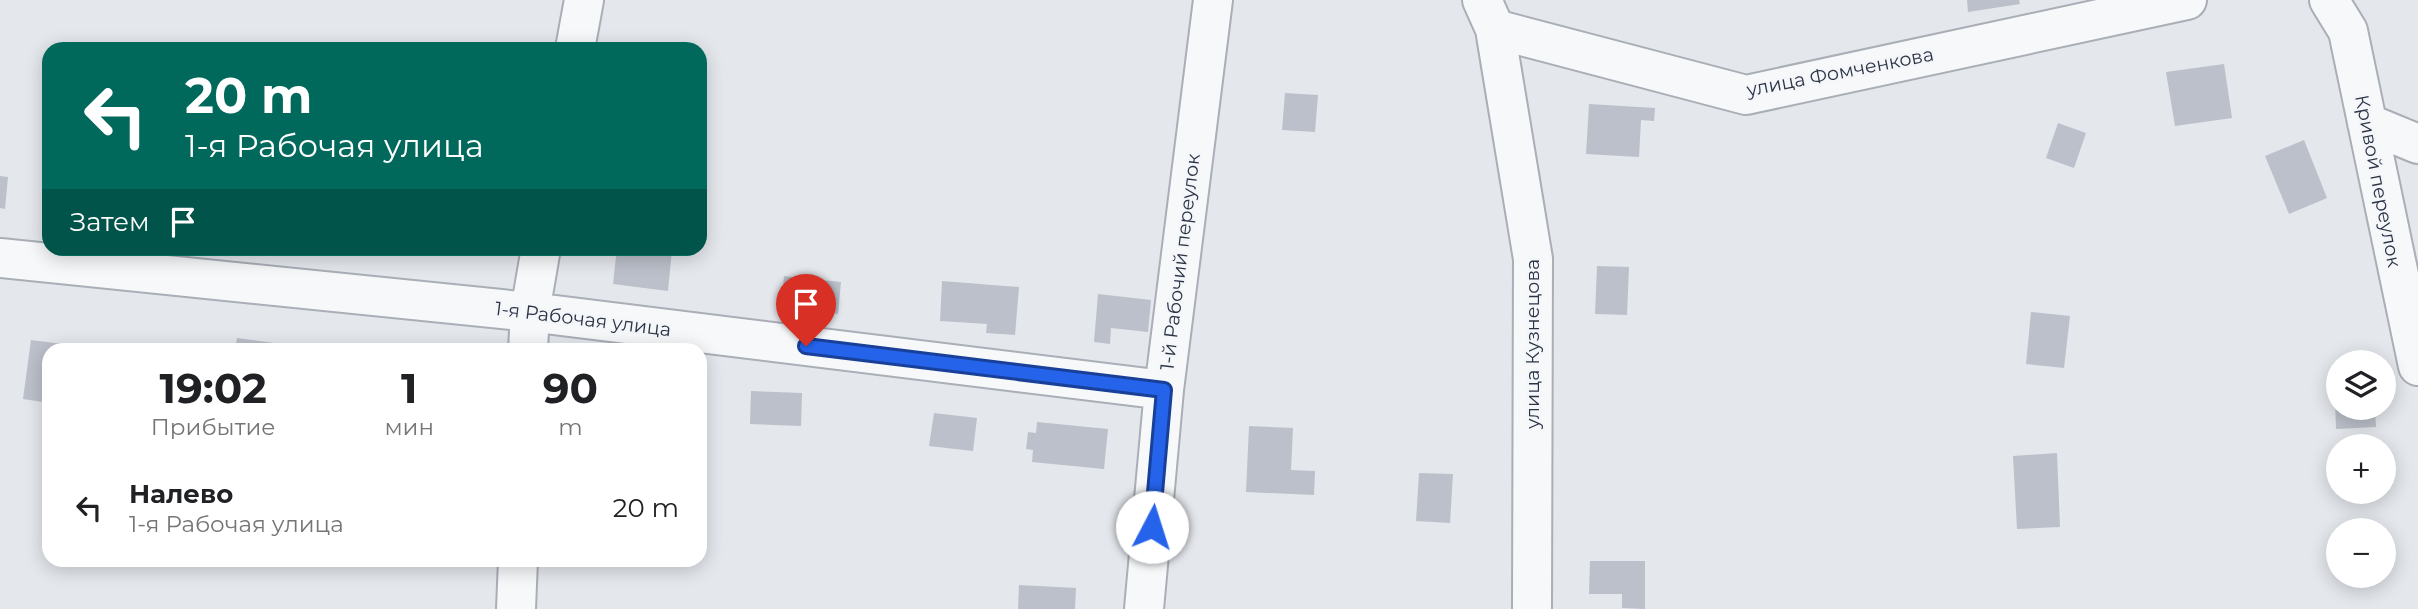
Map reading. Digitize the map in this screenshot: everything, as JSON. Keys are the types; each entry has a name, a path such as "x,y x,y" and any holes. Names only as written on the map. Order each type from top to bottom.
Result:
{"street":[{"path":"576,42 584,0"},
{"name":"1-й Рабочий переулок","path":"1144,609 1164,390 1213,0"},
{"name":"улица Фомченкова","path":"1488,15 1746,94 2187,0"},
{"name":"Кривой переулок","path":"2329,0 2348,31 2418,366"},
{"name":"улица Кузнецова","path":"1488,15 1533,259 1532,609"},
{"path":"2367,123 2418,144"},
{"path":"528,343 530,312 540,256"},
{"name":"1-я Рабочая улица","path":"0,258 530,312 1164,390"},
{"path":"516,609 518,567"}],"building":[{"path":"1967,0 2019,0 2020,4 1968,12"},
{"path":"2224,64 2232,118 2175,126 2166,72"},
{"path":"1285,93 1318,95 1315,132 1282,130"},
{"path":"1589,104 1655,108 1654,121 1641,120 1639,157 1586,154"},
{"path":"2058,123 2086,133 2074,168 2046,158"},
{"path":"2304,140 2327,198 2289,214 2265,156"},
{"path":"0,176 8,177 5,209 0,208"},
{"path":"616,256 671,256 668,291 613,284"},
{"path":"1597,266 1629,267 1627,315 1595,314"},
{"path":"784,276 841,282 838,314 781,308"},
{"path":"942,281 1019,287 1015,335 986,333 987,324 940,321"},
{"path":"1098,294 1151,300 1148,332 1111,328 1110,344 1094,342"},
{"path":"2031,312 2070,316 2064,368 2026,364"},
{"path":"237,338 274,343 236,343"},
{"path":"31,340 55,343 42,343 42,402 23,399"},
{"path":"751,391 802,393 801,426 750,424"},
{"path":"934,413 977,418 973,451 929,446"},
{"path":"2336,420 2376,420 2376,427 2336,429"},
{"path":"1037,422 1108,429 1104,469 1032,462 1033,450 1026,449 1028,432 1036,433"},
{"path":"1249,426 1293,428 1291,470 1315,471 1314,495 1246,492"},
{"path":"2057,453 2060,527 2017,529 2013,456"},
{"path":"1419,473 1453,474 1450,523 1416,521"},
{"path":"1590,561 1645,561 1645,609 1622,608 1622,594 1589,594"},
{"path":"1019,585 1076,588 1075,609 1018,609"}],"route":[{"path":"806,346 1164,390 1152,527"}]}
